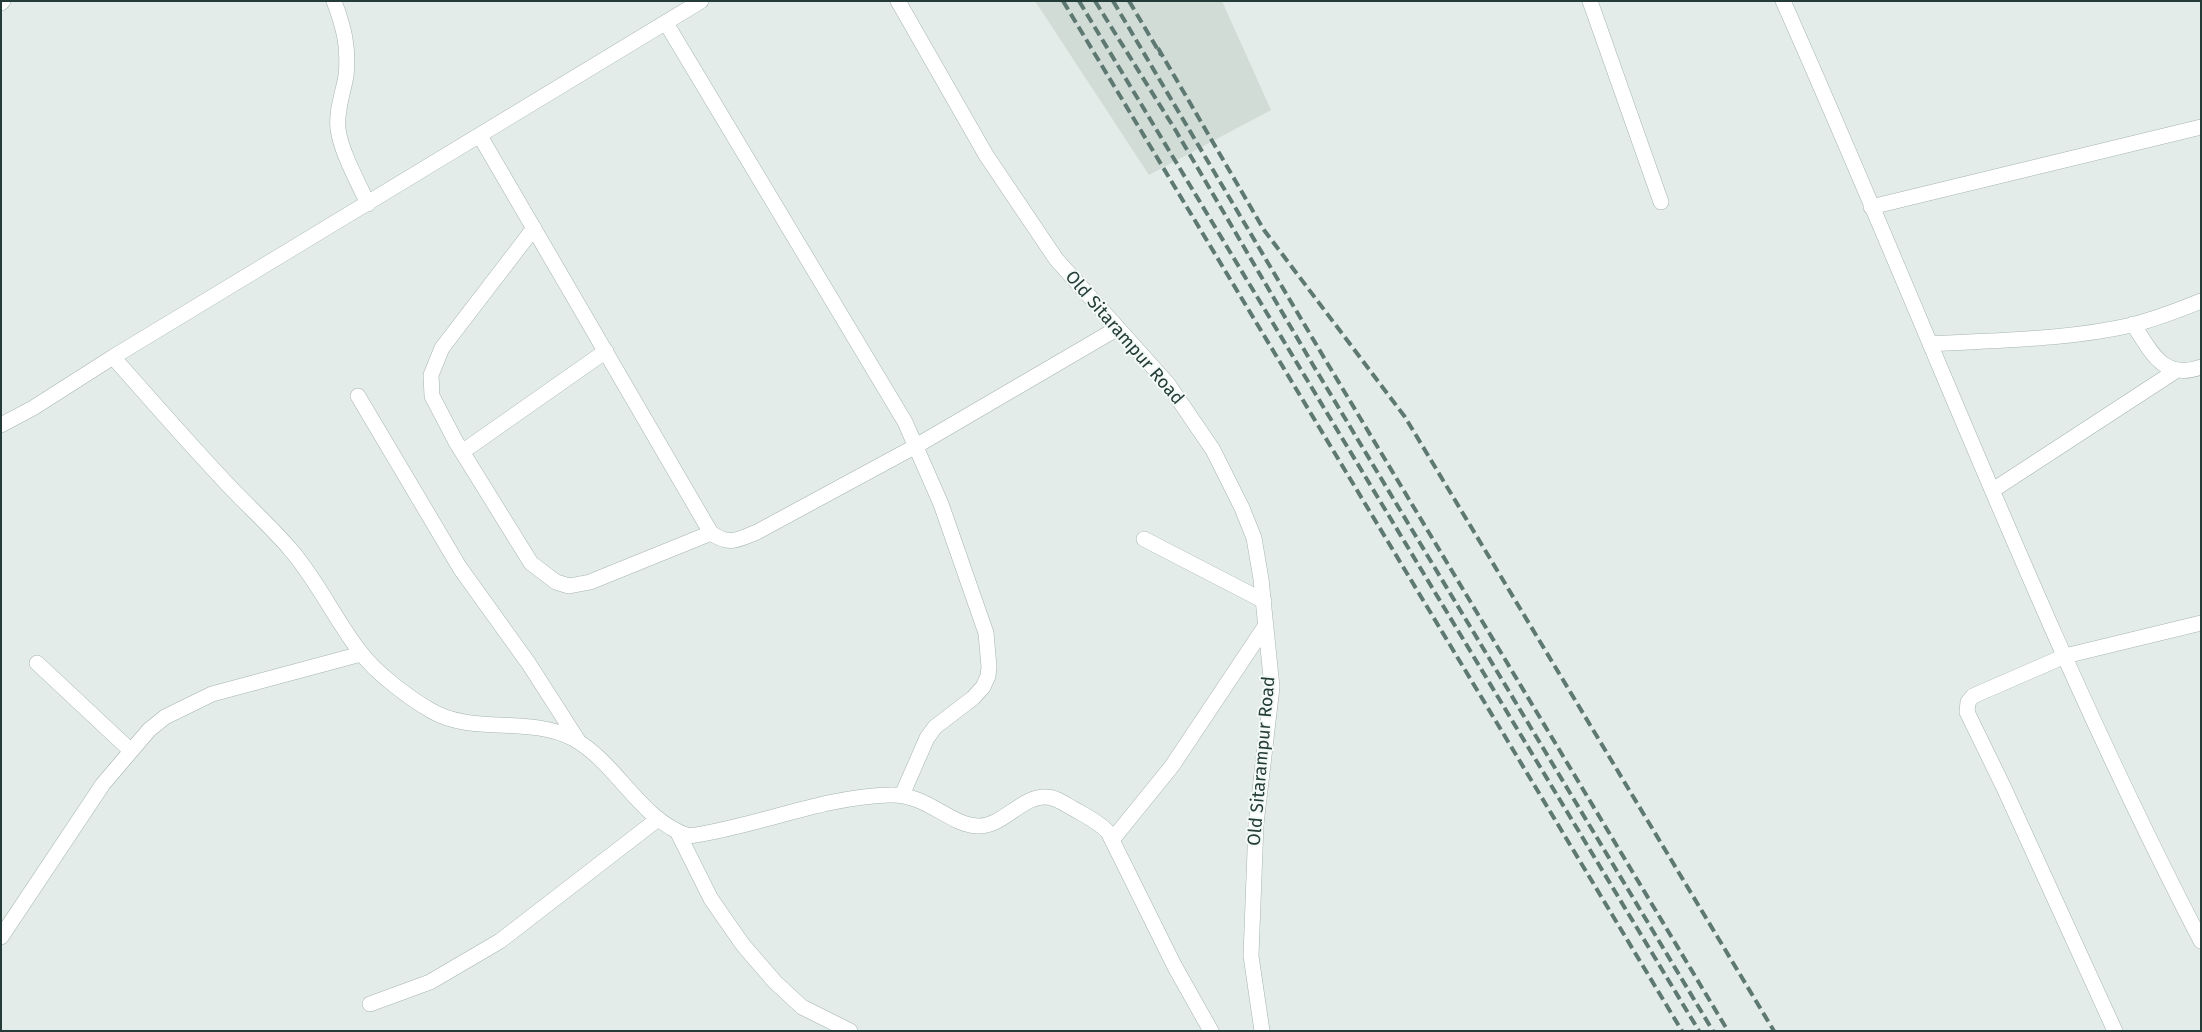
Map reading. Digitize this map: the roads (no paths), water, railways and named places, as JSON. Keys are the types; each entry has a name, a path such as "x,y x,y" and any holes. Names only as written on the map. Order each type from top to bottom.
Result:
{"street":[{"path":"334,1 344,29 348,50 346,77 338,114 338,130 368,204"},
{"path":"1,425 32,408 112,357 701,1"},
{"name":"Old Sitarampur Road","path":"898,1 986,155 1056,259 1168,384 1213,450 1242,508 1254,538 1264,601 1272,687 1256,824 1252,956 1262,1031"},
{"path":"1590,1 1661,202"},
{"path":"1783,1 2065,656 2157,857 2201,941"},
{"path":"666,23 905,422 941,504 986,633 989,667 988,676 983,687 973,698 935,727 927,738 902,795"},
{"path":"1871,207 2201,127"},
{"path":"480,136 711,533 723,541 735,541 757,532 916,446 1118,328"},
{"path":"534,228 442,348 431,375 432,396 462,452 530,563 556,582 569,586 590,582 711,533"},
{"path":"1930,344 2022,339 2090,332 2133,324 2201,301"},
{"path":"2133,324 2156,358 2164,366 2189,371 2201,367"},
{"path":"462,452 606,351"},
{"path":"112,357 230,487 290,548 323,594 361,654 412,698 445,718 464,722 545,730 562,734 594,753 658,819 678,833 689,836 705,834 824,804 889,795 902,795 929,804 962,822 976,826 983,826 995,821 1036,799 1047,796 1058,800 1103,826 1112,840 1175,966 1211,1031"},
{"path":"1993,490 2177,370"},
{"path":"358,396 460,568 529,664 581,744"},
{"path":"1144,539 1264,601"},
{"path":"2115,1031 2004,788 1967,712 1968,702 1973,696 2065,656 2201,623"},
{"path":"1112,840 1172,766 1266,625"},
{"path":"1,937 7,914 103,784 130,750 149,730 165,717 212,694 361,654"},
{"path":"37,663 130,750"},
{"path":"370,1004 430,982 500,941 658,819"},
{"path":"678,833 711,900 749,952 775,982 802,1007 850,1031"}],"railway":[{"path":"1063,1 1682,1031"},
{"path":"1079,1 1699,1031"},
{"path":"1095,1 1176,131 1313,365 1713,1031"},
{"path":"1113,1 1326,361 1728,1031"},
{"path":"1129,1 1161,55"},
{"path":"1158,48 1264,230 1405,417 1774,1031"}]}
